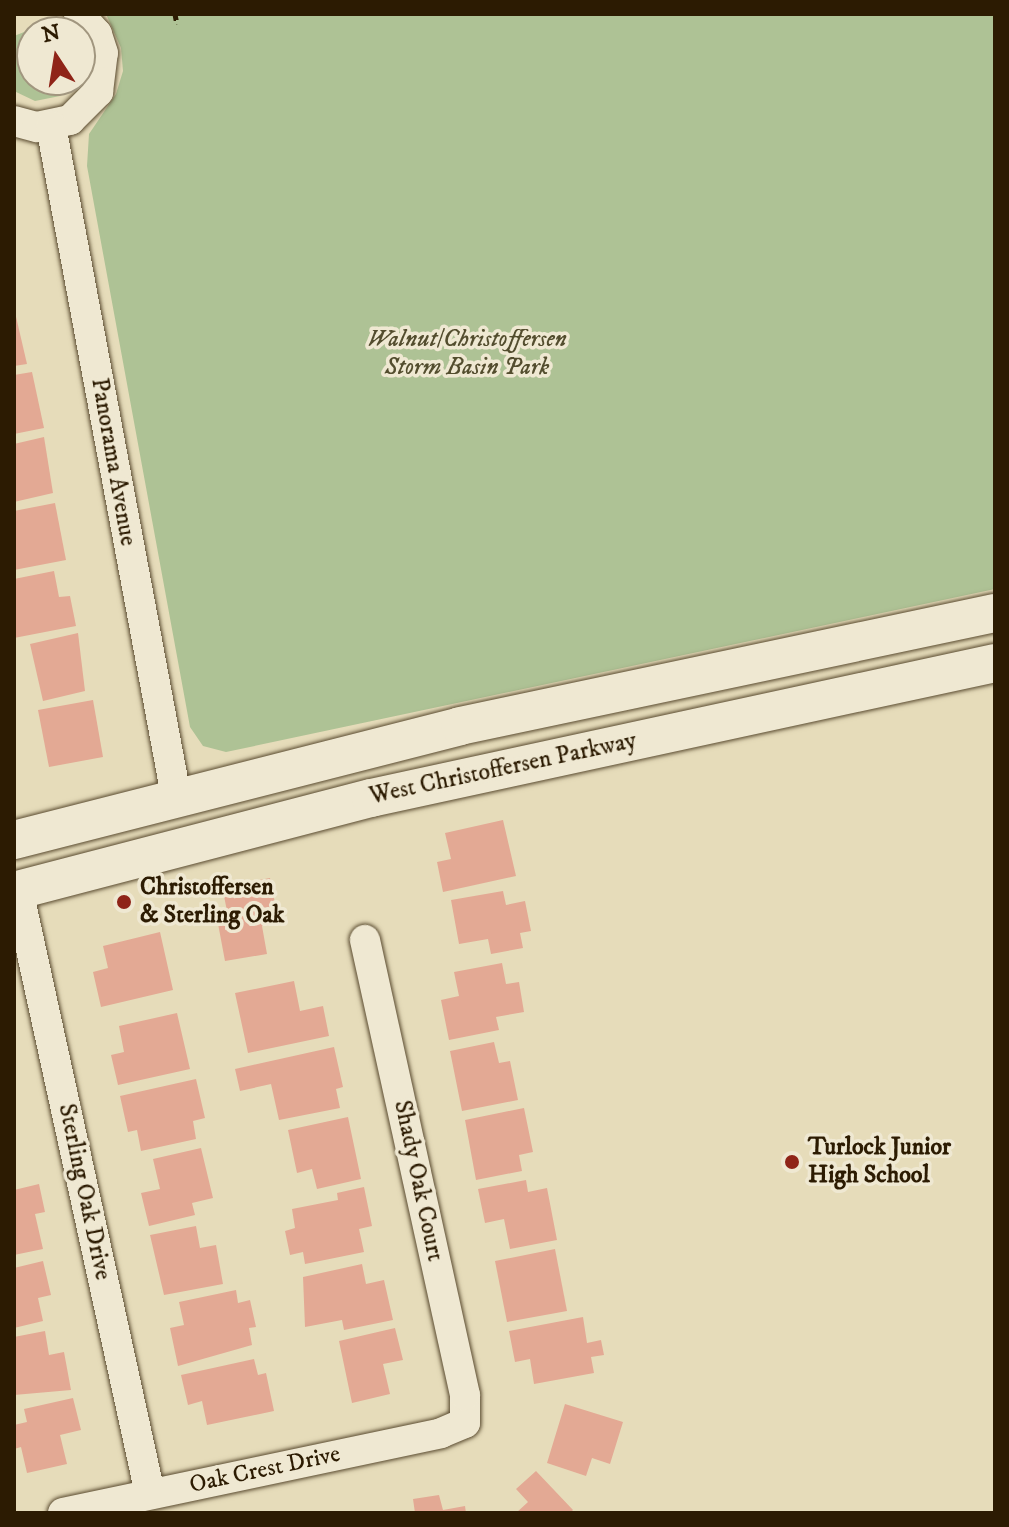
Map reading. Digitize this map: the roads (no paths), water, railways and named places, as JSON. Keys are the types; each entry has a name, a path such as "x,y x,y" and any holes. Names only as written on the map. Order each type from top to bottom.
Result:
{"street":[{"path":"26,125 86,108 103,72 97,34 79,14"},
{"name":"Panorama Avenue","path":"26,125 176,796"},
{"name":"West Christoffersen Parkway","path":"14,840 176,796 460,726 995,613"},
{"name":"West Christoffersen Parkway","path":"16,891 371,798 995,663"},
{"path":"16,891 17,874 27,863 170,824 178,813 176,796"},
{"name":"Sterling Oak Drive","path":"16,891 150,1494"},
{"name":"Shady Oak Court","path":"365,940 465,1395 465,1423"},
{"name":"Oak Crest Drive","path":"63,1513 441,1433 465,1423"}],"place":[{"name":"Christoffersen & Sterling Oak","path":"124,902"},
{"name":"Turlock Junior High School","path":"792,1162"}],"park label":[{"name":"Walnut/Christoffersen Storm Basin Park","path":"467,354"}]}
